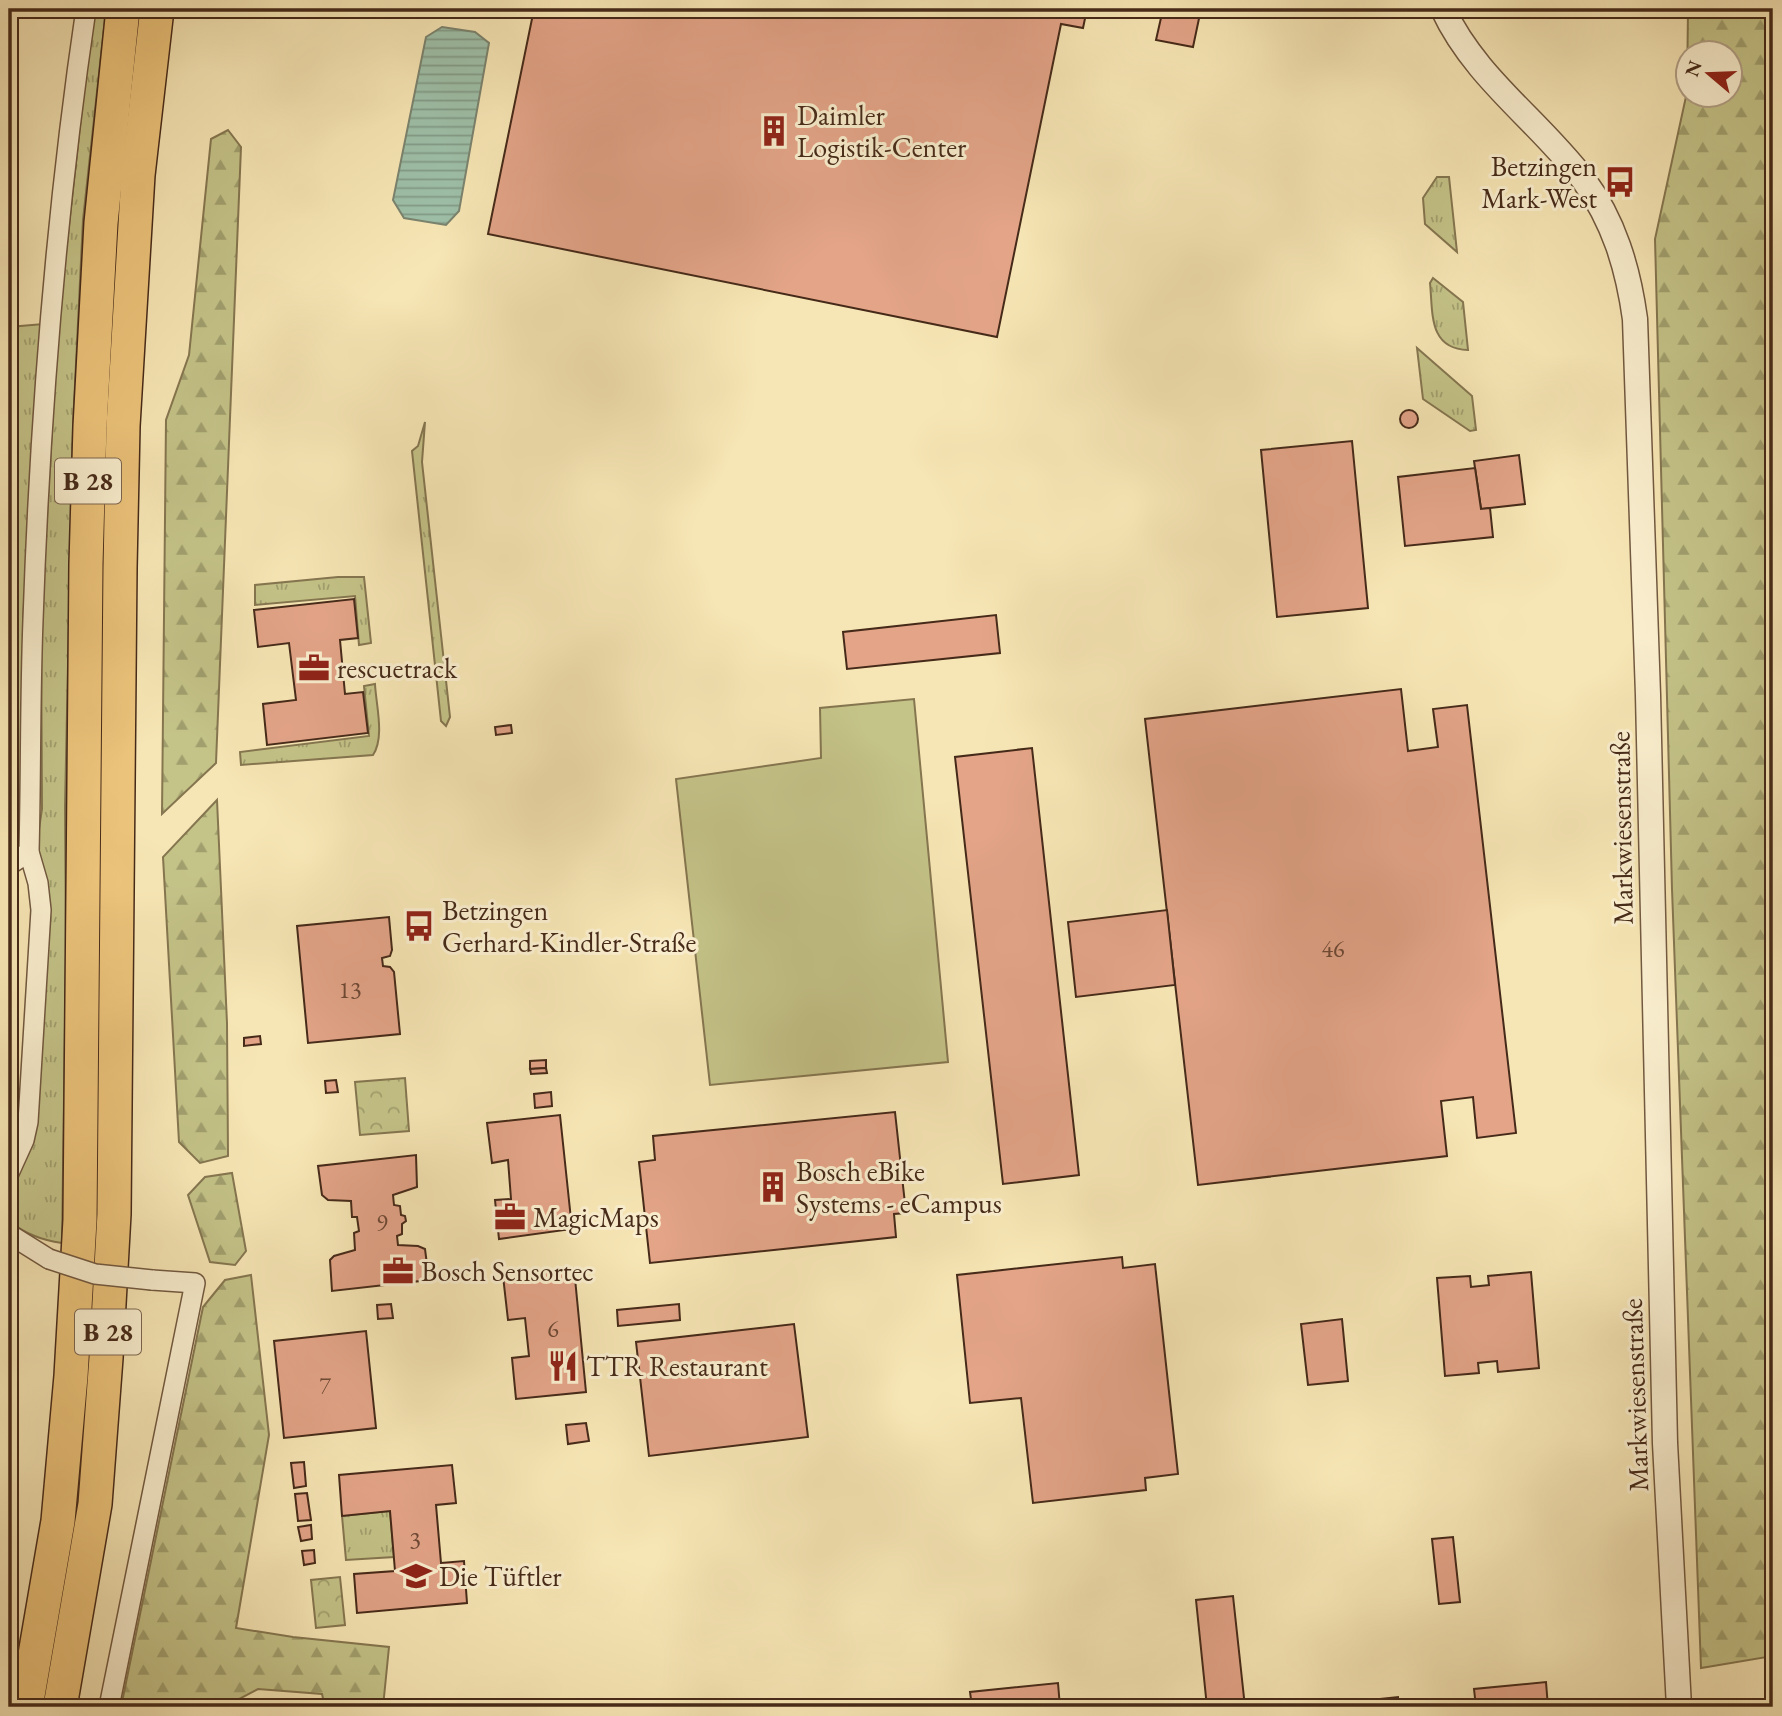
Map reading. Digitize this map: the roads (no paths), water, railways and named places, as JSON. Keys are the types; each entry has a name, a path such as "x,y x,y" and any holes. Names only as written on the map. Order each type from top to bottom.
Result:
{"highway":[{"name":"B 28","path":"26,1707 58,1521 76,1297 80,1220 86,564 90,427 101,223 123,9"},
{"name":"B 28","path":"60,1707 95,1504 107,1345 114,1214 123,426 138,175 157,9"}],"street":[{"path":"9,1173 24,1140 29,1109 41,910 38,883 29,852 33,620 41,466 60,220 86,9"},
{"name":"Markwiesenstraße","path":"1443,9 1462,44 1482,70 1560,153 1594,197 1620,247 1635,319 1648,695 1665,1443 1679,1707"},
{"path":"9,865 29,852"},
{"path":"9,1234 49,1259 95,1274 195,1283 109,1707"}],"place":[{"name":"Daimler Logistik-Center","path":"774,131"},
{"name":"Betzingen Mark-West","path":"1620,182"},
{"name":"rescuetrack","path":"314,668"},
{"name":"Betzingen Gerhard-Kindler-Straße","path":"419,926"},
{"name":"Bosch eBike Systems - eCampus","path":"773,1187"},
{"name":"MagicMaps","path":"510,1217"},
{"name":"Bosch Sensortec","path":"398,1271"},
{"name":"TTR Restaurant","path":"563,1366"},
{"name":"Die Tüftler","path":"416,1576"}]}
